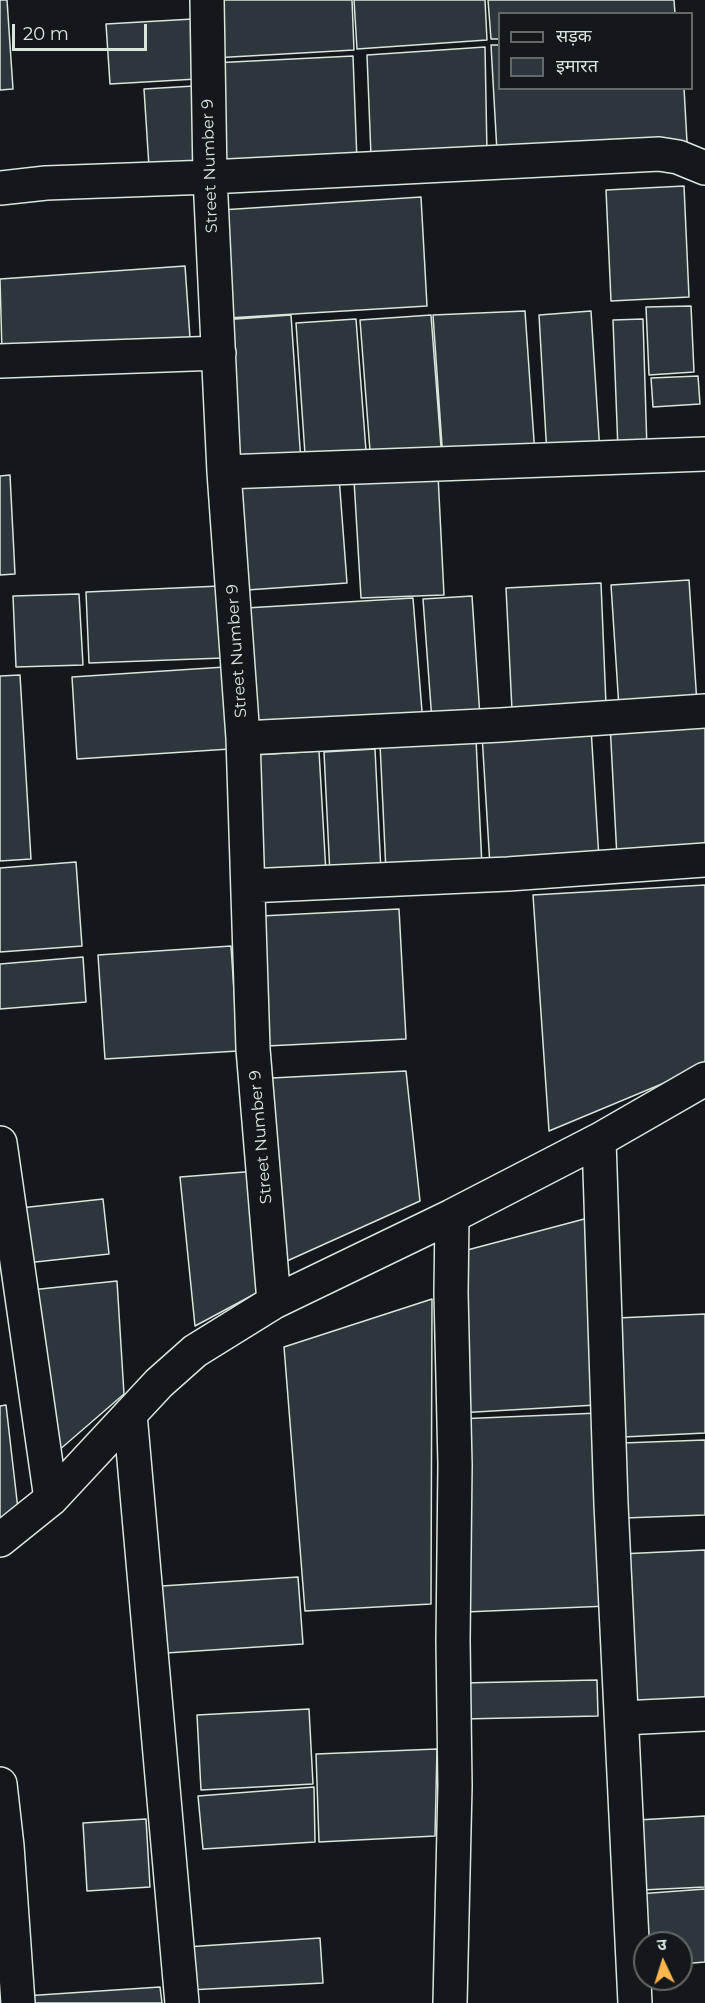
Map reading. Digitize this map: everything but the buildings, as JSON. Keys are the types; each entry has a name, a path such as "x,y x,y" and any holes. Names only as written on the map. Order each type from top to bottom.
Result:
{"street":[{"name":"Street Number 9","path":"207,0 210,177 224,472 243,738 253,1049 274,1302"},
{"path":"0,188 46,183 659,154 678,157 705,168"},
{"path":"0,361 219,353"},
{"path":"224,472 705,454"},
{"path":"243,738 501,725 705,711"},
{"path":"248,886 508,874 705,860"},
{"path":"0,1540 51,1499 159,1383 195,1351 274,1302 452,1216 599,1140 705,1079"},
{"path":"599,1140 611,1504 635,2003"},
{"path":"0,1143 51,1499"},
{"path":"450,2003 455,1786 452,1216"},
{"path":"130,1414 182,2003"},
{"path":"622,1718 705,1714"},
{"path":"0,1784 7,1846 18,2003"}]}
